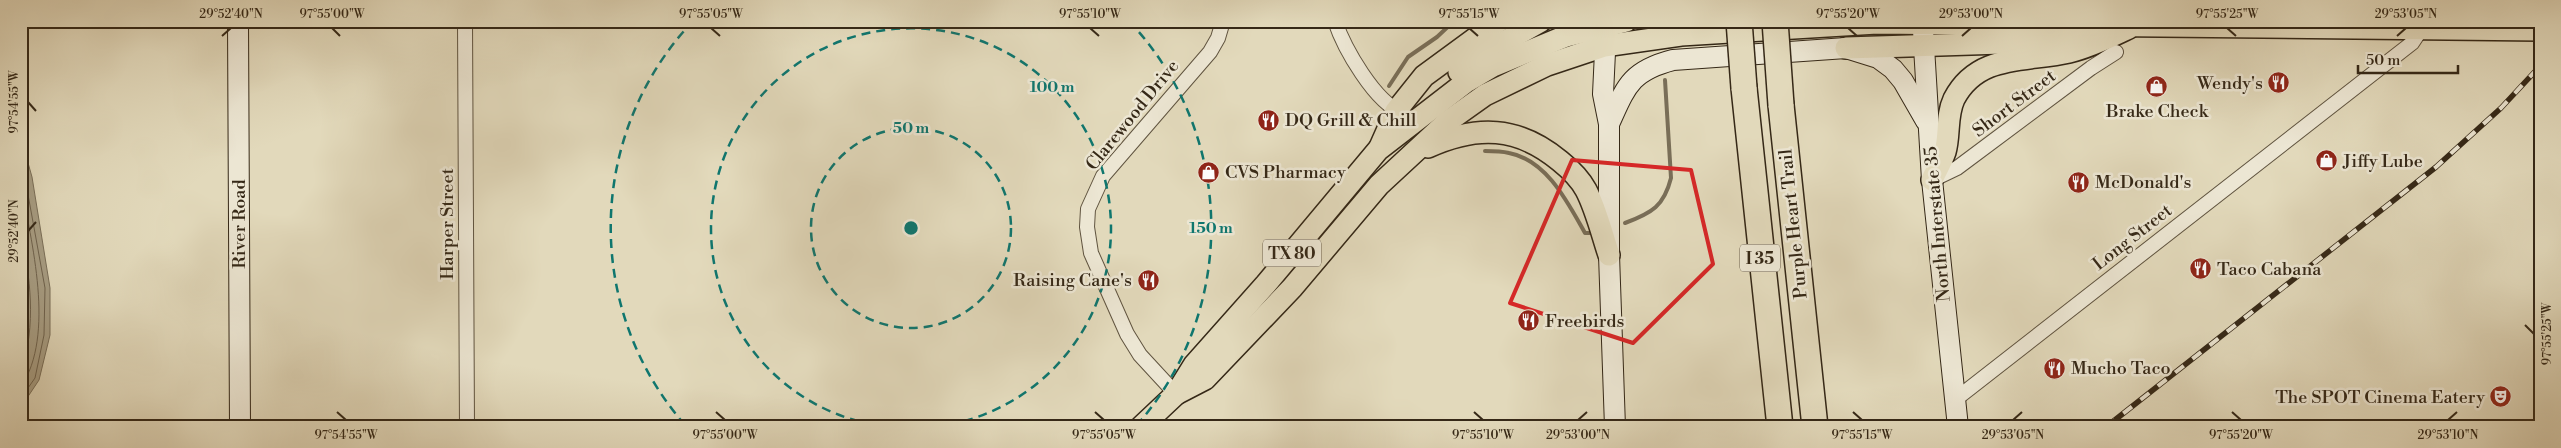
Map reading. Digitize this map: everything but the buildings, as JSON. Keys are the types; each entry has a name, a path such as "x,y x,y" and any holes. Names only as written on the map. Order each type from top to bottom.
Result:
{"highway":[{"name":"Purple Heart Trail","path":"1739,21 1756,222 1780,427"},
{"name":"Purple Heart Trail","path":"1775,21 1781,105 1815,427"}],"main road":[{"name":"River Road","path":"238,21 240,427"},
{"path":"1378,150 1396,111 1424,76 1499,21"},
{"path":"1292,288 1302,263 1397,152 1417,120 1446,83 1464,68 1528,27 1541,21"},
{"name":"TX 80","path":"1176,394 1194,365 1266,284 1378,150 1466,82 1493,66 1566,36 1611,29 1681,35 1922,22 2137,25 2338,24 2422,28 2540,30"},
{"name":"North Interstate 35","path":"1922,22 1932,180 1958,427"},
{"path":"1609,124 1625,90 1634,78 1651,66 1672,60 1924,44 2043,41 2066,36 2098,23"},
{"path":"1932,180 1945,151 1948,121 1954,99 1981,69 2001,61 2070,52 2137,25"},
{"name":"TX 80","path":"1140,427 1176,394 1205,379 1292,288 1379,185 1448,122 1485,95 1547,65 1611,29"},
{"path":"1611,29 1603,94 1609,124 1609,255 1615,427"},
{"path":"1846,48 1878,58 1893,69 1903,81 1928,125"},
{"path":"1410,155 1452,136 1478,132 1502,133 1522,138 1548,151 1572,171 1586,189 1609,255"}],"street":[{"name":"Harper Street","path":"465,21 467,427"},
{"name":"Clarewood Drive","path":"1176,394 1140,355 1127,334 1091,253 1087,227 1088,209 1103,176 1210,52 1218,38 1223,21"},
{"path":"1335,21 1353,60 1374,88 1396,111 1417,120"},
{"name":"Long Street","path":"1956,399 2412,43 2422,28"},
{"name":"Short Street","path":"1932,180 1957,168 2091,68 2116,52"}],"highlighted area":[{"path":"1572,160 1691,170 1713,264 1633,343 1510,303"}],"water":[{"path":"21,138 32,177 50,288 50,335 39,380 21,407"}],"waterway":[{"path":"1389,86 1408,57 1437,37 1454,21"},
{"path":"1625,223 1650,212 1665,195 1671,178 1665,80"},
{"path":"1485,151 1509,153 1535,164 1564,196 1585,233 1593,233"}],"railway":[{"path":"2106,427 2436,167 2501,108 2540,66"}],"place":[{"name":"Wendy's","path":"2279,83"},
{"name":"Brake Check","path":"2157,86"},
{"name":"DQ Grill & Chill","path":"1269,120"},
{"name":"Jiffy Lube","path":"2327,161"},
{"name":"CVS Pharmacy","path":"1209,172"},
{"name":"McDonald's","path":"2079,182"},
{"name":"Taco Cabana","path":"2201,269"},
{"name":"Raising Cane's","path":"1148,280"},
{"name":"Freebirds","path":"1529,321"},
{"name":"Mucho Taco","path":"2055,368"},
{"name":"The SPOT Cinema Eatery","path":"2501,397"}]}
